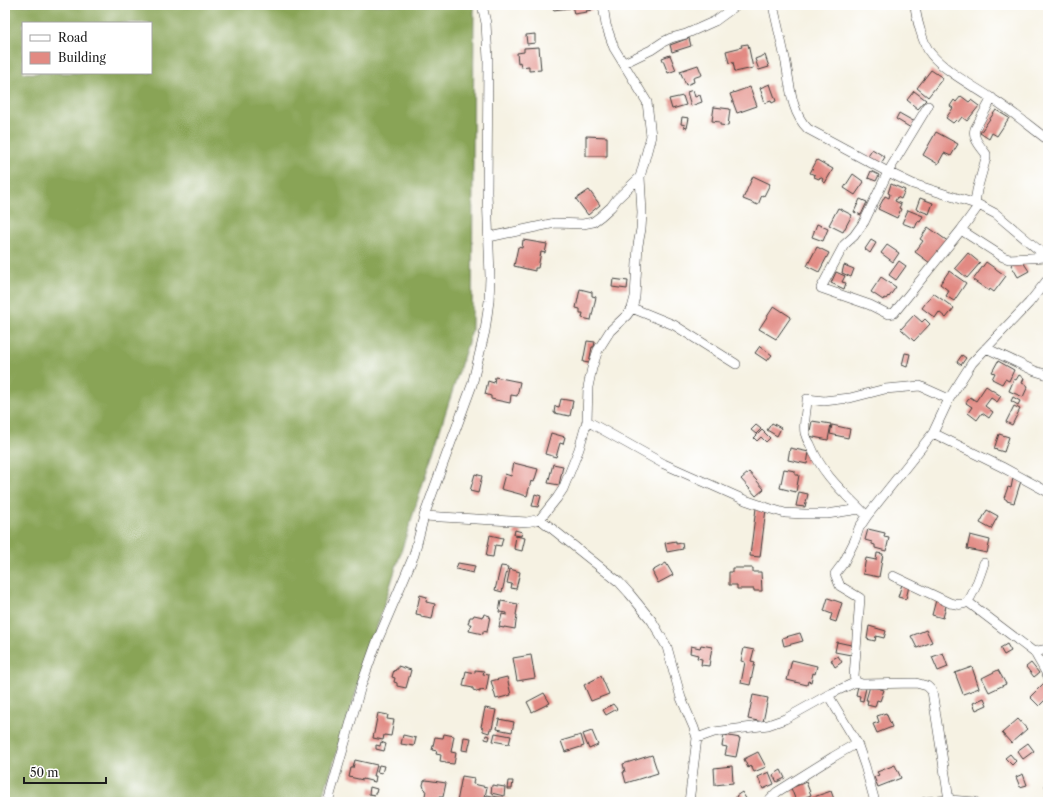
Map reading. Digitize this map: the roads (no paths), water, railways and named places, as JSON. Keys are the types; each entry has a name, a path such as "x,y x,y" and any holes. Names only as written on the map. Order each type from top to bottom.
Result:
{"street":[{"path":"328,802 361,686 376,644 414,554 424,516 472,385 485,331 489,301 490,277 487,192 488,59 486,23 482,5"},
{"path":"424,516 526,522 540,519 563,489 578,449 587,421 588,387 598,350 610,331 627,315 632,308 635,297 638,245 642,213 640,177 651,136 647,102 614,48 606,25 603,5"},
{"path":"624,63 651,50 663,42 715,21 737,5"},
{"path":"773,5 790,94 802,123 808,129 913,184 977,204 996,214 1048,258"},
{"path":"916,5 916,15 924,41 930,53 939,62 962,79 992,98 1048,140"},
{"path":"928,106 888,172 864,222 854,236 844,245 821,288 870,305 888,314 894,313 961,230 977,204 977,190 986,154 974,136 974,132 992,98"},
{"path":"489,237 555,223 583,224 592,222 611,207 617,199 640,177"},
{"path":"961,230 1003,257 1009,259 1048,258"},
{"path":"856,682 854,676 860,598 840,586 835,574 844,562 855,540 858,528 890,489 933,432 949,399 972,363 1029,303 1048,280"},
{"path":"632,308 674,325 736,364"},
{"path":"986,348 1035,371 1048,375"},
{"path":"867,516 833,483 813,452 805,434 804,427 807,399 824,400 850,398 885,389 920,386 949,399"},
{"path":"587,421 664,464 745,500 771,509 785,513 804,514 827,514 860,509"},
{"path":"933,432 1048,492"},
{"path":"540,519 619,582 652,621 667,647 681,698 697,738 689,802"},
{"path":"893,576 950,603 958,605 965,604 968,602 974,590 984,563"},
{"path":"968,602 1035,653 1048,676"},
{"path":"1035,653 1048,649"},
{"path":"697,738 714,732 768,725 785,719 828,695 856,682 862,684 916,683 927,686 932,691 949,800"},
{"path":"828,695 857,743 875,802"},
{"path":"767,802 777,792 786,786 857,743"},
{"path":"925,802 949,800 975,802"}]}
